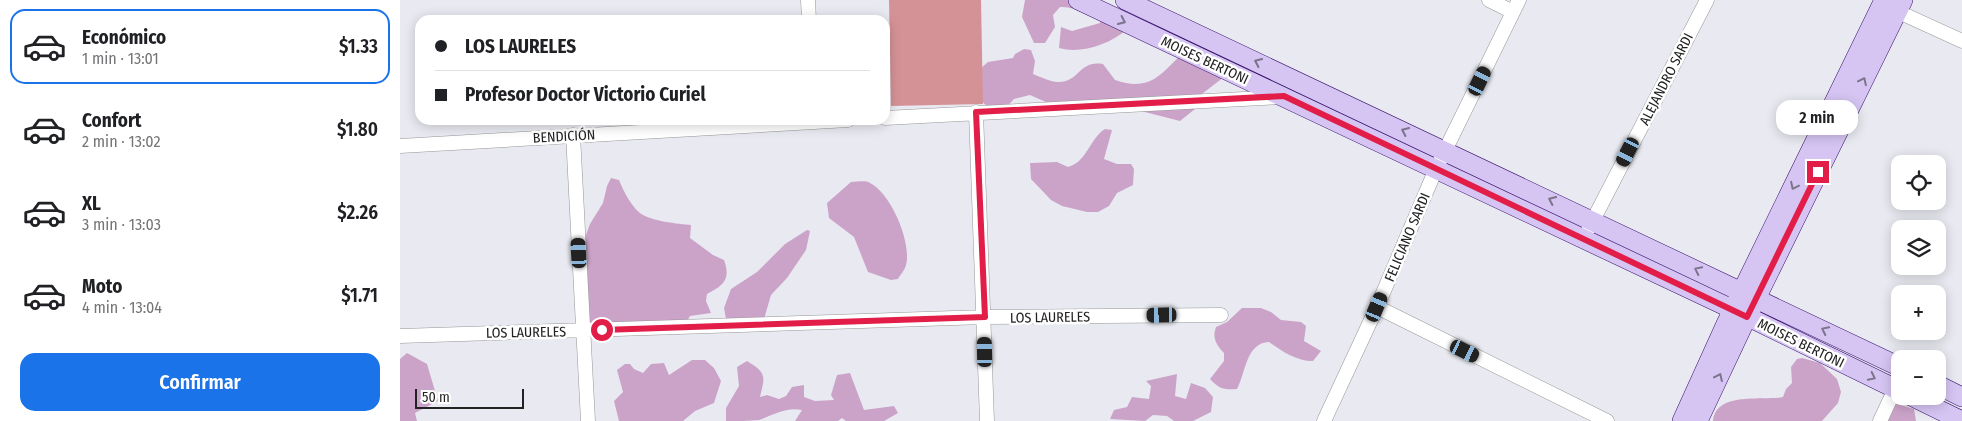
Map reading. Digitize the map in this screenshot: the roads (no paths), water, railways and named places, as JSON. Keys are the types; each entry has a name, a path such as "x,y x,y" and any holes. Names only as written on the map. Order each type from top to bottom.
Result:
{"street":[{"path":"808,0 809,15"},
{"name":"MOISES BERTONI","path":"1078,0 1284,96 1891,387"},
{"name":"MOISES BERTONI","path":"1125,0 1446,150 1891,363"},
{"path":"1489,0 1516,6"},
{"name":"ALEJANDRO SARDI","path":"1584,239 1707,0"},
{"path":"1682,421 1750,294 1888,3 1962,41"},
{"name":"FELICIANO SARDI","path":"1324,421 1377,307 1436,169 1516,6"},
{"path":"890,118 1284,96 1312,87"},
{"path":"976,112 985,317 987,421"},
{"name":"BENDICIÓN","path":"400,146 743,125"},
{"path":"573,135 588,421"},
{"path":"1377,307 1607,421"},
{"path":"1698,421 1740,313"},
{"name":"LOS LAURELES","path":"400,336 985,317 1221,314"},
{"path":"1946,389 1962,397"},
{"path":"1880,421 1892,405"},
{"name":"MOISES BERTONI","path":"1929,405 1962,421"}]}
